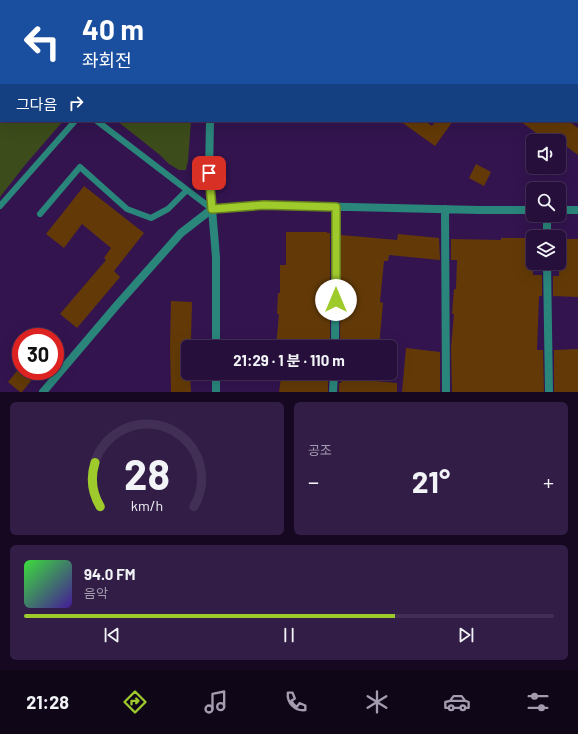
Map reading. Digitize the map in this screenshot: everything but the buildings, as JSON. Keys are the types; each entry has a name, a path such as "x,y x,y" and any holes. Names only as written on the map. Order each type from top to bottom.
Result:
{"street":[{"path":"210,122 209,173 216,257 216,340"},
{"path":"43,392 116,305 181,233 212,209 264,205 526,210"},
{"path":"335,340 336,207"},
{"path":"445,209 446,392"},
{"path":"566,210 578,210"},
{"path":"547,270 549,392"},
{"path":"216,380 216,392"},
{"path":"333,392 334,380"}],"lane":[{"path":"0,206 73,122"},
{"path":"98,122 212,209"},
{"path":"40,214 80,167 127,209 151,218 168,209 187,190"}],"green space":[{"path":"0,122 62,122 25,165 0,197"},
{"path":"118,122 191,122 186,170 179,170 169,164"}],"route":[{"path":"209,173 212,209 264,205 336,207 336,300"}]}
